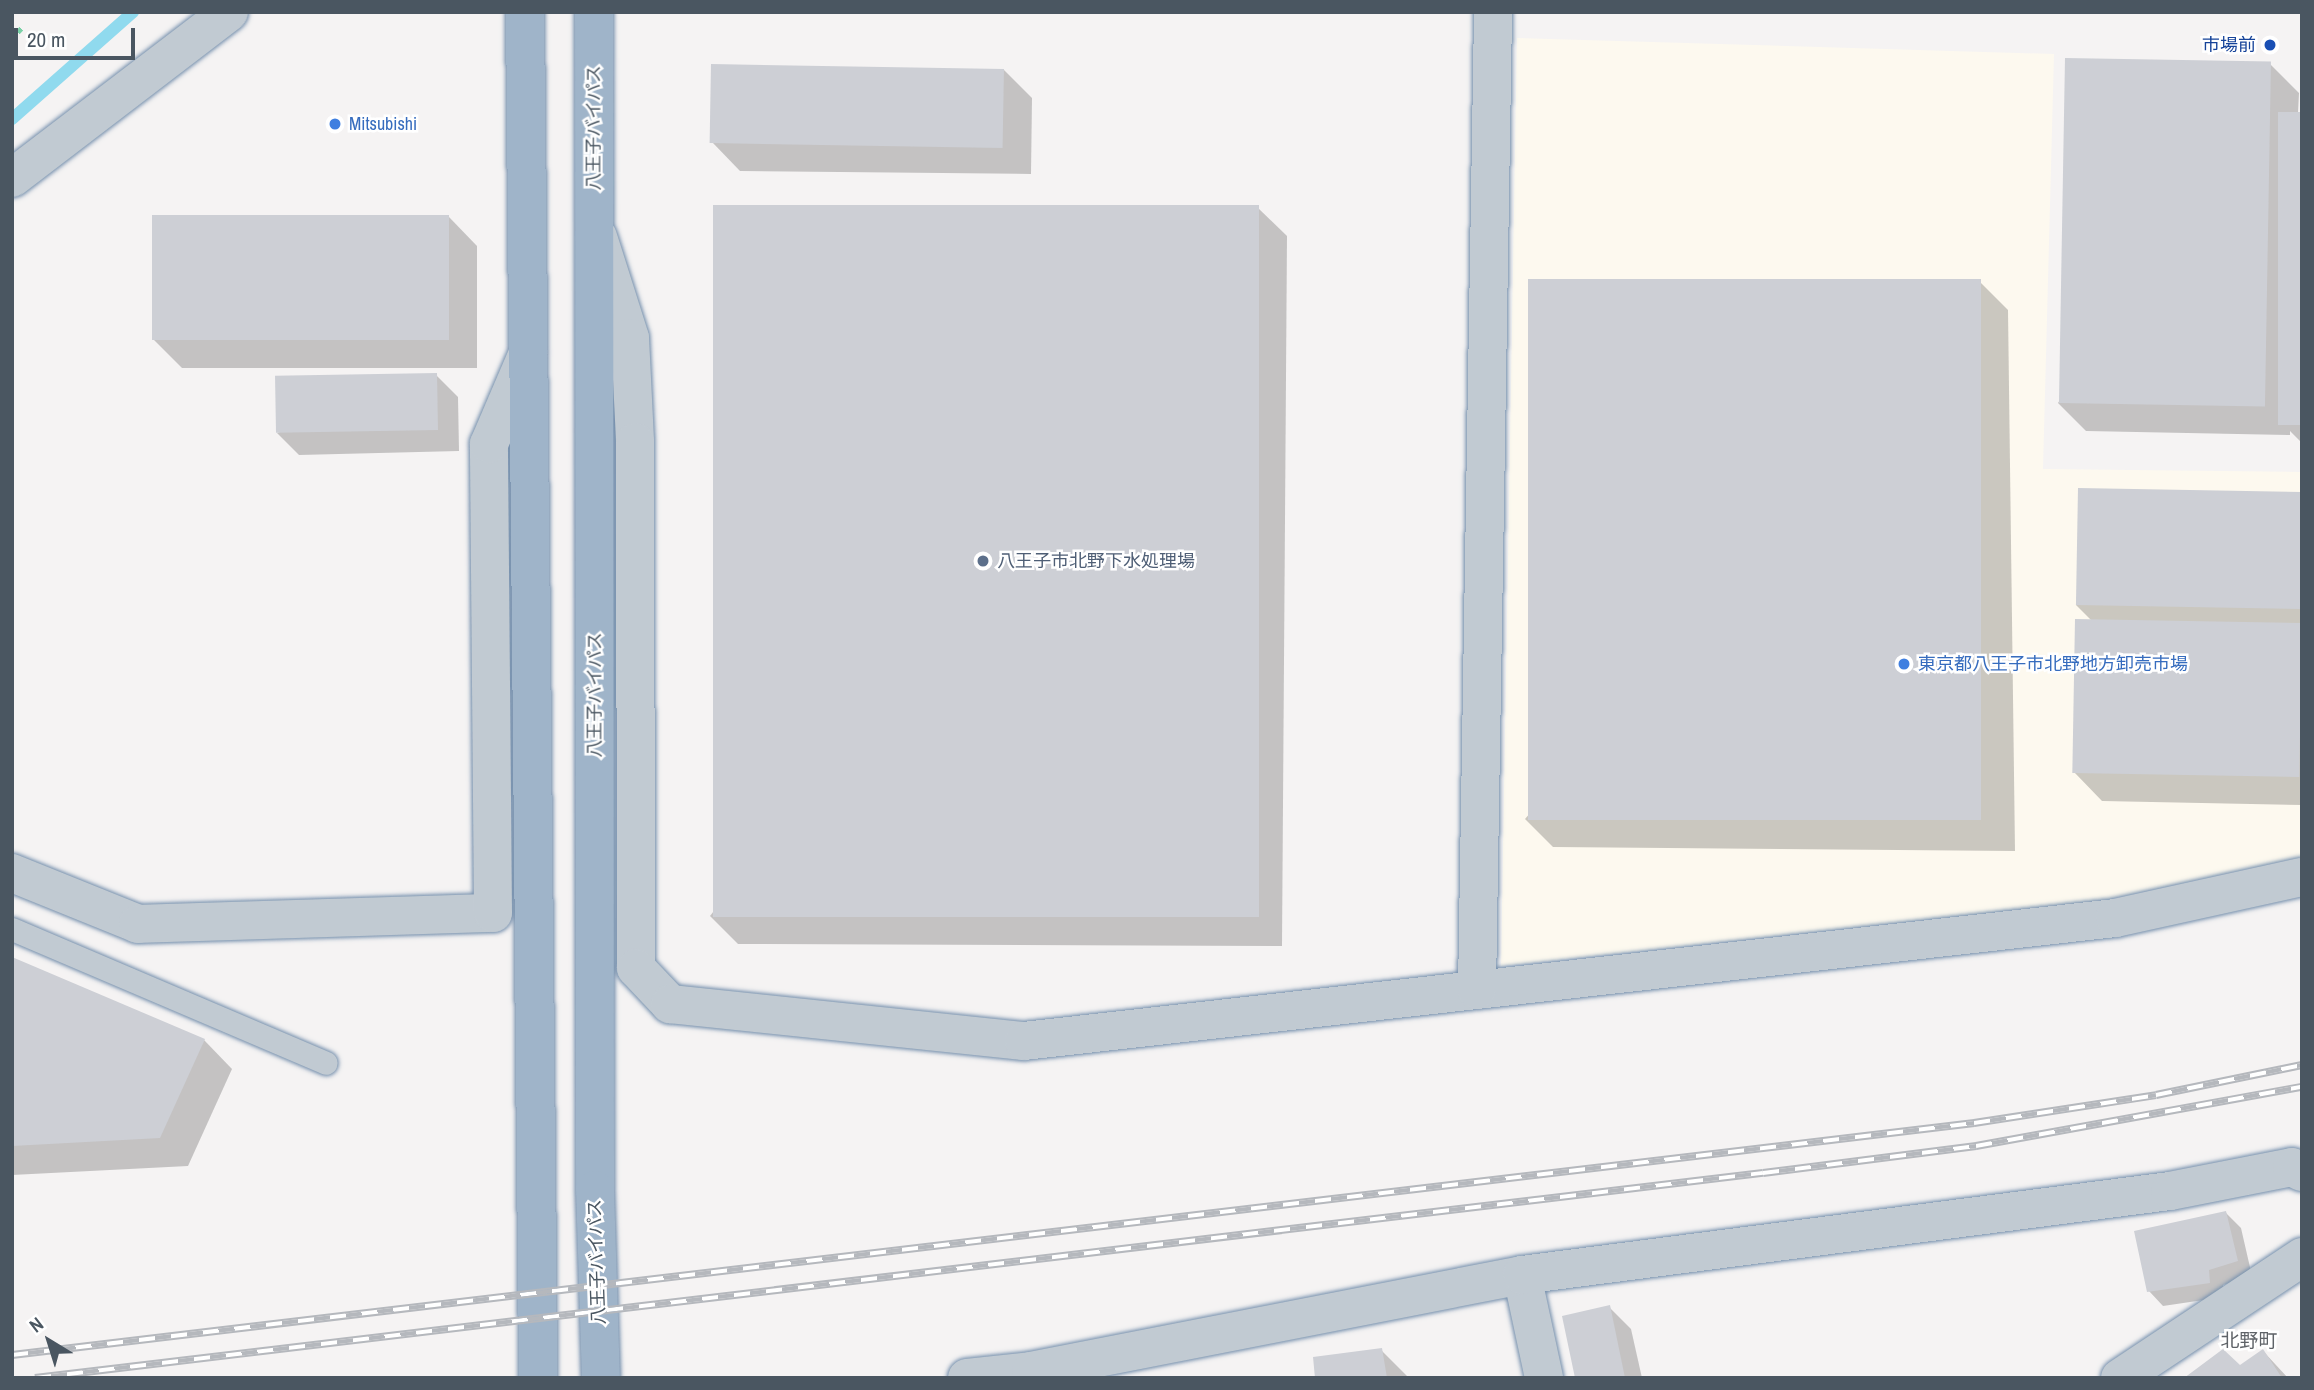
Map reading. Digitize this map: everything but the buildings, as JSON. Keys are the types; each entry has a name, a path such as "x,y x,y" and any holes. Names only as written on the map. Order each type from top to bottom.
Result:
{"highway":[{"path":"525,12 538,1378"},
{"name":"八王子バイパス","path":"594,12 595,1190 601,1378"}],"street":[{"path":"12,177 229,12"},
{"path":"1477,990 1493,12"},
{"path":"595,227 630,338 635,456 636,968 670,1004 1024,1041 2115,918 2302,877"},
{"path":"12,873 138,925 493,913 488,444 528,353"},
{"path":"967,1378 1032,1374 1522,1275 2171,1191 2292,1167 2302,1172"},
{"path":"2120,1378 2302,1257"},
{"path":"1522,1275 1544,1378"}],"lane":[{"path":"12,929 326,1063"}],"path":[{"path":"12,38 23,26"}],"shaded area":[{"name":"東京都八王子市北野地方卸売市場","path":"1517,38 2054,54 2043,469 2302,472 2302,857 2104,900 1501,966"}],"waterway":[{"path":"12,119 133,12"}],"railway":[{"path":"12,1355 1974,1123 2156,1095 2302,1065"},
{"path":"35,1378 1976,1146 2302,1087"}],"place":[{"name":"市場前","path":"2270,45"},
{"name":"Mitsubishi","path":"335,124"},
{"name":"八王子市北野下水処理場","path":"983,561"},
{"name":"東京都八王子市北野地方卸売市場","path":"1904,664"}],"district":[{"name":"北野町","path":"2249,1341"}]}
